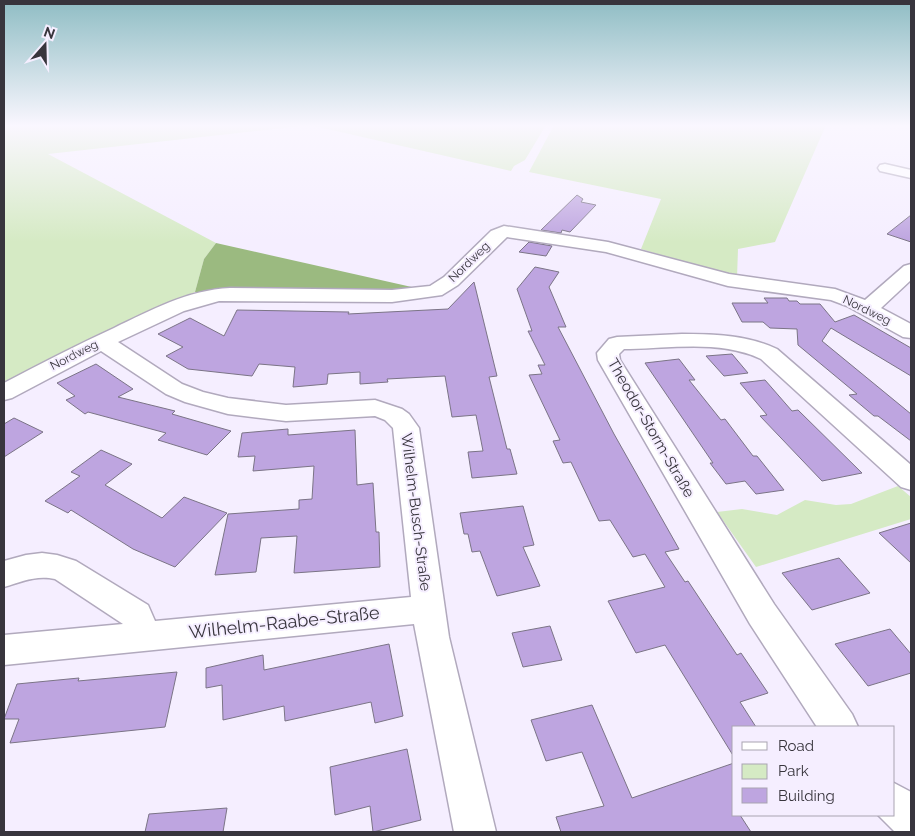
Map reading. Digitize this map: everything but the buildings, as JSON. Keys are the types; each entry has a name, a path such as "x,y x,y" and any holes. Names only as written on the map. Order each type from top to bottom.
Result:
{"street":[{"path":"885,168 911,174"},
{"name":"Nordweg","path":"4,393 66,358 100,342 185,303 215,294 392,296 434,291 451,280 499,234 508,231 608,247 728,280 835,295 865,307 911,332"},
{"path":"865,307 875,303 911,270"},
{"name":"Wilhelm-Busch-Straße","path":"100,342 117,350 174,388 210,402 274,413 375,408 389,411 399,417 406,428 427,609 432,637 475,832"},
{"name":"Theodor-Storm-Straße","path":"838,726 762,614 609,360 610,350 617,344 630,342 733,342 756,347 769,354 911,480"},
{"path":"4,575 21,568 37,566 52,566 65,570 136,615 142,628 142,636"},
{"name":"Wilhelm-Raabe-Straße","path":"4,650 427,609"},
{"path":"895,805 911,819"}],"green space":[{"path":"4,164 67,164 216,243 204,259 195,292 4,394"},
{"path":"480,164 518,164 511,171"},
{"path":"533,164 809,164 775,242 738,249 737,278 641,249 661,199 529,172"},
{"path":"216,243 434,292 195,292 204,259"},
{"path":"898,486 911,497 911,519 756,567 717,512 742,509 777,515 805,500 836,505 851,504"}]}
